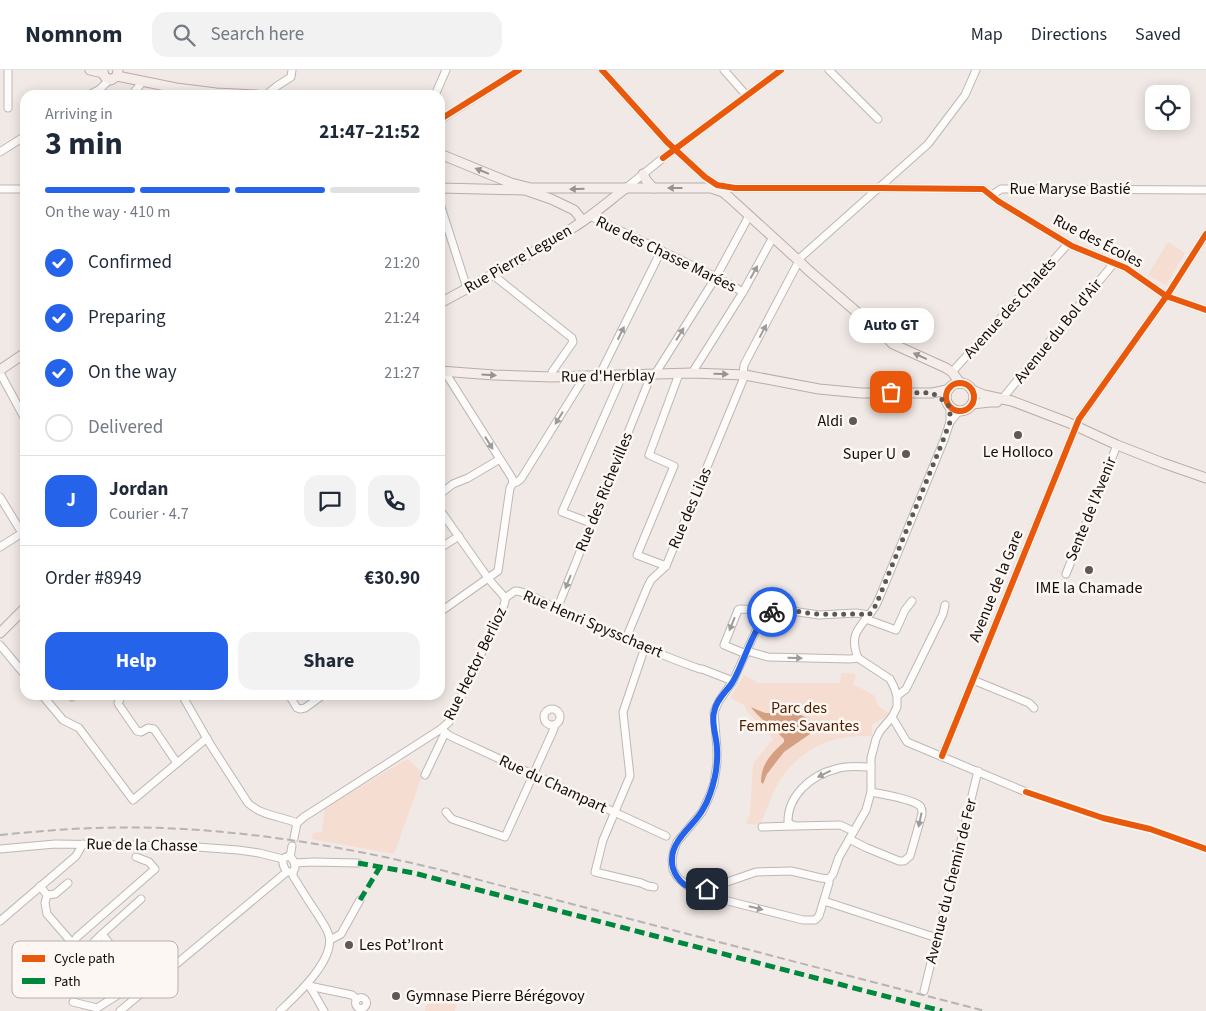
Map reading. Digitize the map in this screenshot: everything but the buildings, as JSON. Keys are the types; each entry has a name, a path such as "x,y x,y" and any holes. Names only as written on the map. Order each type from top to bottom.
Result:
{"main road":[{"path":"90,70 143,81 173,90"},
{"path":"445,156 510,186"},
{"path":"643,174 653,188"},
{"path":"445,188 510,186 546,189 720,188 807,269 893,344 946,368 952,372 960,383"},
{"name":"Rue des Chasse Marées","path":"524,188 589,217"},
{"name":"Rue Pierre Leguen","path":"445,300 561,236 626,188"},
{"path":"546,189 547,195 551,199"},
{"path":"0,372 20,357"},
{"name":"Rue d'Herblay","path":"445,371 552,377 692,373 744,375 819,389 842,391 932,393 947,390"},
{"path":"952,407 946,398 947,390 953,385 960,383 984,395 1012,401 1076,426 1117,445 1206,478"},
{"path":"932,393 952,407 967,410 974,399 972,390"},
{"path":"972,404 990,402 1023,406"},
{"path":"0,632 20,613"}],"street":[{"path":"8,70 8,108"},
{"path":"272,90 291,77 292,70"},
{"path":"437,90 446,70"},
{"path":"445,117 519,70"},
{"path":"602,70 667,142 705,177 720,188"},
{"path":"724,70 747,96"},
{"path":"626,188 781,70"},
{"path":"828,70 878,119"},
{"name":"Rue des Lilas","path":"627,636 647,588 657,574 666,566 744,375 744,365 801,257 928,144 965,95 976,70"},
{"path":"97,90 110,74"},
{"path":"0,79 8,79"},
{"path":"136,90 143,81"},
{"path":"0,152 20,139"},
{"path":"701,188 705,177"},
{"name":"Rue Maryse Bastié","path":"720,188 983,189 992,195 1001,189 1206,190"},
{"path":"0,189 20,189"},
{"name":"Rue des Écoles","path":"992,195 1068,244 1126,268 1166,296 1206,310"},
{"name":"Rue des Richevilles","path":"557,609 650,378 716,277 749,216"},
{"name":"Rue des Chasse Marées","path":"589,217 661,250 743,292"},
{"path":"445,220 467,288"},
{"name":"Avenue de la Gare","path":"942,756 1081,416 1166,296 1206,234"},
{"path":"692,373 743,292 773,237"},
{"name":"Avenue des Chalets","path":"952,372 1068,244"},
{"path":"599,376 661,250"},
{"name":"Avenue du Bol d'Air","path":"1002,399 1114,263"},
{"path":"493,275 572,338 573,342 552,372 552,377"},
{"path":"0,372 20,410"},
{"path":"445,374 512,478 498,571 445,608"},
{"path":"666,566 638,555 674,466 649,456 679,374"},
{"path":"512,483 517,482 521,478 585,376"},
{"path":"591,523 562,512 622,376"},
{"path":"717,886 724,900 803,920 815,920 819,916 829,879 833,874 839,857 866,810 871,792 871,766 876,739 897,707 897,696 890,679 858,658 854,648 854,639 858,629 876,605 885,584 950,422 952,407"},
{"name":"Sente de l'Avenir","path":"1066,574 1117,445"},
{"path":"445,490 453,484 500,460"},
{"path":"0,497 20,530"},
{"name":"Rue Henri Spysschaert","path":"445,518 488,578 505,598 515,591 519,591 645,647 733,682"},
{"path":"0,547 20,534"},
{"path":"445,545 458,536"},
{"name":"Rue Hector Berlioz","path":"425,776 443,731 504,606 505,598"},
{"path":"858,658 768,657 724,645 740,609 760,610 767,613 778,610 792,610 818,614 856,614 896,630 905,610 912,601"},
{"path":"897,696 906,689 944,614 945,606"},
{"path":"767,613 759,624 733,682 719,701 714,712 717,749 714,783 702,812 677,842 672,859 673,870 678,878 690,888 707,889 756,872 791,871 829,879"},
{"path":"0,645 20,669"},
{"path":"645,647 622,712 630,776 604,840 595,872 641,882 654,887"},
{"path":"973,680 1029,703 1034,708"},
{"path":"46,700 63,720 79,728 133,800 207,738"},
{"path":"120,700 119,705 137,731 142,732 148,728 154,729 178,763"},
{"path":"185,700 248,803 253,808 266,814 297,823"},
{"path":"292,700 297,708 300,709 305,708 316,700"},
{"path":"892,717 907,742 1026,792"},
{"path":"446,812 452,819 505,837 555,725"},
{"path":"280,1011 308,985 326,957 330,940 327,930 293,876 283,866 289,860 297,823 443,731"},
{"name":"Rue du Champart","path":"443,731 532,775 677,842"},
{"path":"795,826 788,823 788,816 790,807 802,789 816,778 837,768 871,766"},
{"name":"Avenue du Chemin de Fer","path":"924,991 978,771"},
{"path":"849,839 899,861 904,861 910,856 922,808 919,804 871,792"},
{"path":"762,827 840,825 853,831"},
{"name":"Rue de la Chasse","path":"0,849 55,844 210,847 259,853 289,860 358,863"},
{"path":"0,921 76,856 83,844"},
{"path":"74,941 155,869 149,862 136,858"},
{"path":"178,963 296,868 289,860"},
{"path":"47,895 55,894 68,883"},
{"path":"40,886 47,895"},
{"path":"47,895 45,903 47,914 70,941"},
{"path":"95,941 141,899"},
{"path":"330,940 340,934 360,900"},
{"path":"824,901 937,938"},
{"path":"102,934 107,941"},
{"path":"308,985 352,995 357,999"},
{"path":"308,985 316,995 318,1011"},
{"path":"73,1002 97,1008 113,998"},
{"path":"125,998 129,1003"},
{"path":"120,1011 135,998"},
{"path":"317,1000 324,1011"}],"green space":[{"path":"1168,242 1185,253 1166,285 1148,275"},
{"name":"Parc des Femmes Savantes","path":"841,673 856,675 853,684 875,696 878,706 890,714 872,725 872,736 832,740 807,752 786,771 772,795 760,825 746,824 750,813 753,764 773,739 747,711 744,705 730,698 744,675 758,683 840,683"},
{"path":"407,759 423,773 394,854 312,839 313,833 322,832 325,808"},
{"path":"429,997 457,1004 455,1011 425,1011"}],"shaded area":[{"path":"751,707 766,713 802,715 811,723 810,734 784,752 767,774 763,784 761,776 765,765 771,755 784,742 784,739"}],"railway":[{"path":"0,835 95,828 181,829 224,832 310,843 437,869 985,1011"}],"marked path":[{"path":"358,863 414,873 942,1011"},
{"path":"360,900 380,867"}],"cycle path":[{"path":"445,116 519,70"},
{"path":"602,70 667,142 705,177 717,185 735,188 983,189 998,201 1072,246 1126,268 1166,296 1206,310"},
{"path":"663,158 781,70"},
{"path":"942,756 1079,419 1168,294 1206,234"},
{"path":"960,383 970,387 974,397 970,407 960,411 950,407 946,397 950,387 960,383"},
{"path":"1026,792 1103,818 1150,829 1206,849"}],"way so far":[{"path":"772,612 792,610 818,614 869,615 876,605 950,422 950,408 946,402 932,393 891,392"}],"place":[{"name":"Auto GT","path":"891,392"},
{"name":"Aldi","path":"853,421"},
{"name":"Le Holloco","path":"1018,435"},
{"name":"Super U","path":"906,454"},
{"name":"IME la Chamade","path":"1089,570"},
{"name":"Les Pot’Iront","path":"349,945"},
{"name":"Gymnase Pierre Bérégovoy","path":"396,996"}],"route":[{"path":"707,889 690,888 678,878 673,870 672,859 674,850 677,842 702,812 714,783 717,749 714,712 719,701 733,682 759,624 767,613 772,612"}]}
